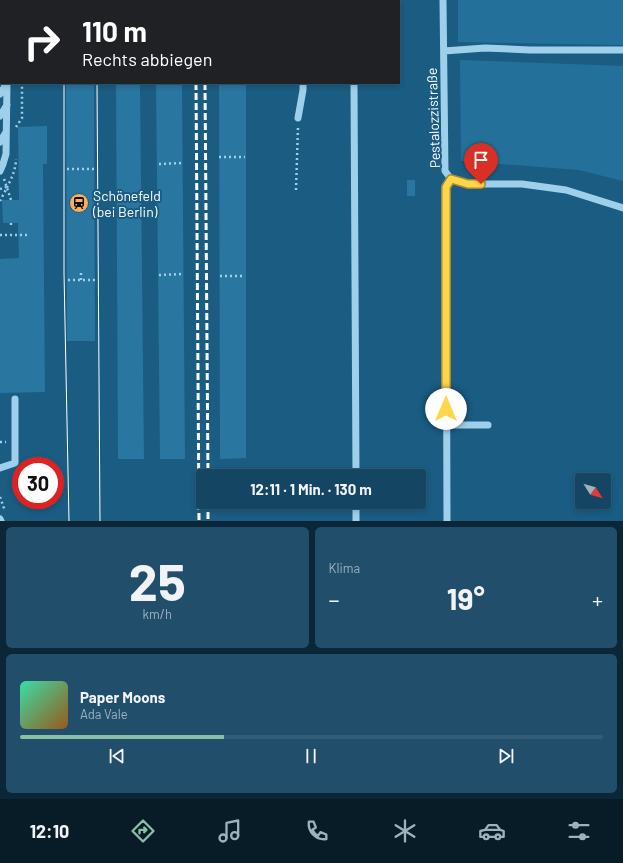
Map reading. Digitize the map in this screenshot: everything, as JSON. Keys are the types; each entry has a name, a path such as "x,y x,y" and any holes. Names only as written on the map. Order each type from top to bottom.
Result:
{"street":[{"name":"Pestalozzistraße","path":"443,0 445,171 451,179 446,187 447,521"},
{"path":"444,51 485,48 530,50 623,50"},
{"path":"0,94 6,84"},
{"path":"0,171 5,158 7,84"},
{"path":"298,118 303,84"},
{"path":"354,84 356,469"},
{"path":"0,116 7,105"},
{"path":"0,142 6,132"},
{"path":"451,179 468,184 522,184 566,190 623,208"},
{"path":"0,468 15,463 15,399"},
{"path":"447,425 488,425"},
{"path":"356,509 356,521"}],"path":[{"path":"296,190 298,118"},
{"path":"219,157 245,157"},
{"path":"158,164 183,163"},
{"path":"67,169 94,169"},
{"path":"0,189 7,187"},
{"path":"0,201 7,188 11,200"},
{"path":"0,235 27,235"},
{"path":"81,273 81,280"},
{"path":"159,275 184,274"},
{"path":"220,276 232,274 245,276"},
{"path":"68,280 95,280"}],"shaded area":[{"path":"458,0 623,0 623,45 458,42"},
{"path":"460,60 623,66 623,181 579,170 461,161"}],"building":[{"path":"66,84 94,84 95,341 67,341"},
{"path":"116,84 140,84 144,459 118,459"},
{"path":"156,84 182,84 185,459 160,459"},
{"path":"219,84 246,84 246,458 220,459"},
{"path":"47,126 47,164 43,164 45,392 0,393 0,259 19,258 18,223 3,223 2,200 19,200 18,127"},
{"path":"407,180 415,180 415,196 407,196"}],"tram line":[{"path":"64,84 64,273 69,521"},
{"path":"97,84 100,521"}],"railway":[{"path":"196,84 199,521"},
{"path":"205,84 208,469"},
{"path":"208,509 208,521"}],"place":[{"name":"Schönefeld (bei Berlin)","path":"79,203"}],"route":[{"path":"446,409 446,187 451,179 468,184 481,184"}]}
